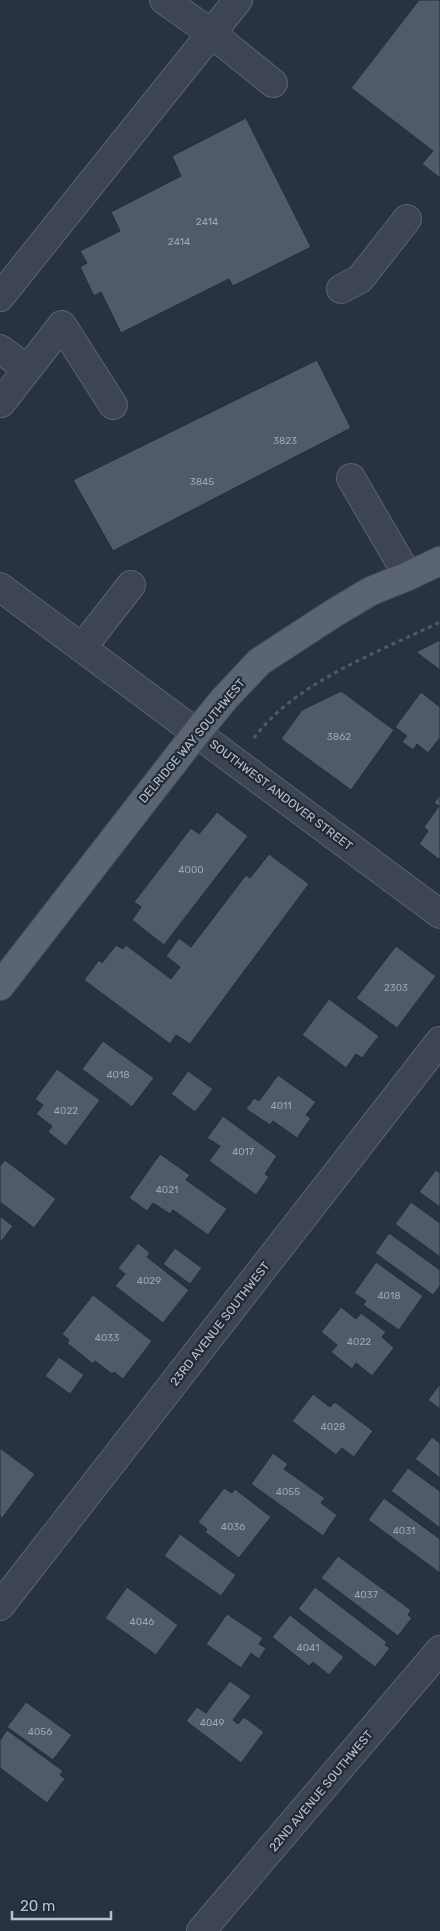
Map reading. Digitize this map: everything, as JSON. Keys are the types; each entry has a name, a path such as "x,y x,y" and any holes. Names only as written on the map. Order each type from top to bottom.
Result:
{"main road":[{"name":"DELRIDGE WAY SOUTHWEST","path":"0,986 196,732 259,662 334,612 371,591 440,560"}],"street":[{"path":"164,0 211,33 273,82"},
{"path":"0,297 238,0"},
{"path":"341,289 360,279 407,219"},
{"path":"1,403 62,325 113,405"},
{"path":"0,349 27,368"},
{"path":"351,478 408,576"},
{"path":"82,648 131,585"},
{"name":"SOUTHWEST ANDOVER STREET","path":"0,587 440,914"},
{"name":"23RD AVENUE SOUTHWEST","path":"0,1606 440,1042"},
{"name":"22ND AVENUE SOUTHWEST","path":"201,1931 440,1650"}],"path":[{"path":"260,730 277,712 313,686 352,664 440,622"}],"building":[{"path":"419,0 440,0 440,178 422,164 433,151 351,88"},
{"path":"246,118 311,247 233,286 229,279 121,333 101,292 94,296 80,267 87,263 80,251 120,231 111,212 181,176 172,156"},
{"path":"317,360 351,428 113,551 73,480"},
{"path":"440,640 440,670 416,652"},
{"path":"341,691 394,730 351,790 281,739 302,710"},
{"path":"421,692 440,707 440,738 428,753 417,744 413,750 402,742 407,736 395,727"},
{"path":"440,795 440,860 419,844 428,831 424,827 439,806 434,803"},
{"path":"217,812 248,836 164,945 132,920 141,907 134,902 191,828 199,834"},
{"path":"269,854 309,884 190,1044 176,1035 170,1044 84,980 99,960 102,963 116,945 123,949 126,945 171,979 180,967 166,956 179,938 191,947 246,875 250,878"},
{"path":"396,946 436,976 397,1028 356,998"},
{"path":"329,999 379,1036 362,1058 356,1054 346,1068 302,1035"},
{"path":"103,1041 154,1078 132,1107 82,1069"},
{"path":"57,1069 100,1100 66,1146 48,1132 52,1126 36,1114 43,1105 35,1099"},
{"path":"188,1071 213,1089 195,1112 171,1094"},
{"path":"278,1075 316,1102 306,1115 311,1118 297,1138 273,1121 270,1125 246,1109 254,1098 259,1101"},
{"path":"223,1116 277,1156 265,1174 269,1177 256,1195 209,1161 220,1146 207,1138"},
{"path":"160,1154 190,1175 186,1180 227,1209 208,1235 173,1210 170,1214 153,1203 147,1211 129,1198"},
{"path":"5,1160 56,1199 34,1228 0,1202 0,1166"},
{"path":"436,1170 440,1173 440,1207 419,1192"},
{"path":"411,1202 440,1223 440,1257 395,1224"},
{"path":"0,1216 13,1226 0,1243"},
{"path":"389,1233 440,1270 440,1286 433,1295 375,1253"},
{"path":"138,1243 150,1253 147,1257 189,1290 163,1323 115,1286 125,1274 118,1268"},
{"path":"175,1248 202,1268 190,1284 163,1264"},
{"path":"376,1262 423,1296 399,1330 363,1305 366,1301 354,1293"},
{"path":"93,1295 152,1341 123,1379 114,1372 112,1374 95,1361 93,1364 67,1343 69,1340 62,1334"},
{"path":"341,1307 356,1319 361,1313 386,1332 382,1337 394,1348 372,1376 356,1363 352,1369 331,1352 337,1345 321,1332"},
{"path":"59,1357 84,1375 70,1394 45,1376"},
{"path":"440,1384 440,1409 428,1400"},
{"path":"313,1394 330,1407 335,1402 373,1431 354,1457 342,1448 336,1455 292,1421"},
{"path":"432,1437 440,1443 440,1478 415,1459"},
{"path":"0,1448 35,1474 2,1518 0,1516"},
{"path":"273,1453 288,1464 284,1469 325,1498 321,1503 337,1515 323,1536 251,1484"},
{"path":"408,1468 440,1491 440,1528 391,1491"},
{"path":"224,1488 232,1493 235,1489 271,1517 239,1558 205,1532 207,1529 198,1522"},
{"path":"384,1498 440,1539 440,1573 368,1520"},
{"path":"180,1534 236,1575 221,1596 164,1556"},
{"path":"338,1556 411,1610 408,1615 412,1618 398,1636 321,1578"},
{"path":"127,1587 178,1625 156,1655 105,1618"},
{"path":"315,1587 387,1642 385,1645 390,1648 375,1667 298,1609"},
{"path":"227,1614 263,1638 259,1644 266,1648 259,1659 251,1653 241,1668 206,1644"},
{"path":"290,1615 344,1657 329,1675 313,1662 309,1666 272,1637"},
{"path":"230,1681 251,1696 233,1720 238,1724 244,1717 264,1732 241,1763 186,1721 197,1707 206,1713"},
{"path":"26,1702 72,1735 53,1760 7,1727"},
{"path":"7,1730 63,1771 60,1775 65,1779 47,1803 0,1768 0,1740"}]}
